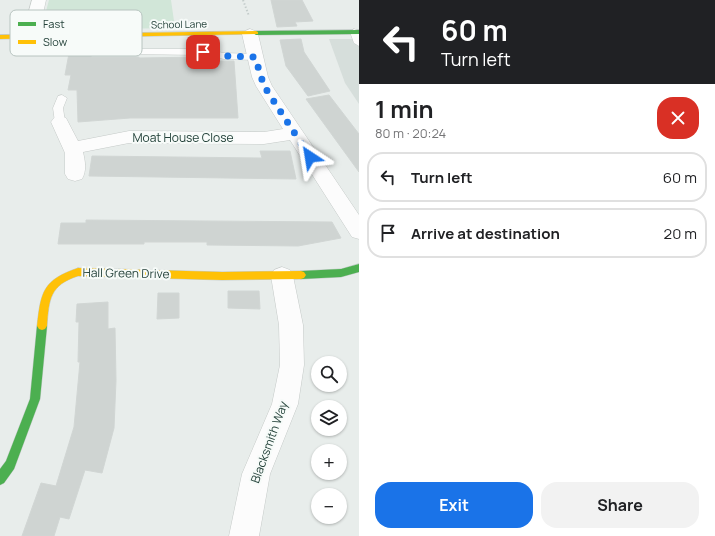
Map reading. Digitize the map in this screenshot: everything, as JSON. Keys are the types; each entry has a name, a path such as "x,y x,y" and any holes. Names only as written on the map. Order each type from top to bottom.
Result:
{"street":[{"path":"36,10 39,0"},
{"name":"School Lane","path":"142,35 356,32"},
{"path":"250,34 264,86 359,231"},
{"name":"School Lane","path":"0,37 10,37"},
{"path":"60,122 67,138 74,148 77,164 75,174"},
{"name":"Moat House Close","path":"74,148 129,137 264,138 294,132"},
{"name":"Hall Green Drive","path":"0,479 10,465 35,399 44,304 51,285 64,276 78,272 282,276 333,274 359,268"},
{"name":"Blacksmith Way","path":"244,536 256,474 284,404 292,365 291,325 282,276"}],"lane":[{"path":"356,32 359,43"},
{"path":"142,52 203,52 224,56 255,57"},
{"path":"60,122 58,108 62,98"}],"shaded area":[{"path":"329,39 359,39 359,104 345,83"}],"green space":[{"path":"49,0 171,0 175,28 142,28 142,10 46,10"}],"building":[{"path":"271,0 302,0 313,21 295,22 297,26 277,27"},
{"path":"301,39 304,52 330,91 308,96 286,66 280,40"},
{"path":"69,56 139,58 203,57 209,58 209,61 234,61 238,118 130,118 78,122 77,90 68,90 71,75 65,75"},
{"path":"329,95 359,134 359,172 306,99"},
{"path":"260,151 290,151 296,179 89,176 92,156 262,158"},
{"path":"86,220 332,222 341,238 298,246 207,245 207,242 58,244 61,223 86,223"},
{"path":"228,291 259,291 260,309 228,308"},
{"path":"158,293 179,293 179,318 157,319"},
{"path":"108,302 108,329 115,328 116,380 114,428 102,473 85,470 69,519 60,517 54,536 22,536 41,483 56,486 74,427 80,362 78,362 79,322 76,322 77,304"}],"traffic: fast":[{"path":"256,33 359,32"},
{"path":"301,275 341,273 359,268"},
{"path":"0,479 10,465 35,399 42,326"}],"traffic: slow":[{"path":"142,35 256,33"},
{"path":"0,37 10,37"},
{"path":"42,326 44,306 49,291 59,280 78,272 222,276 301,275"}],"route":[{"path":"203,52 224,56 255,57 264,86 310,157"}]}
